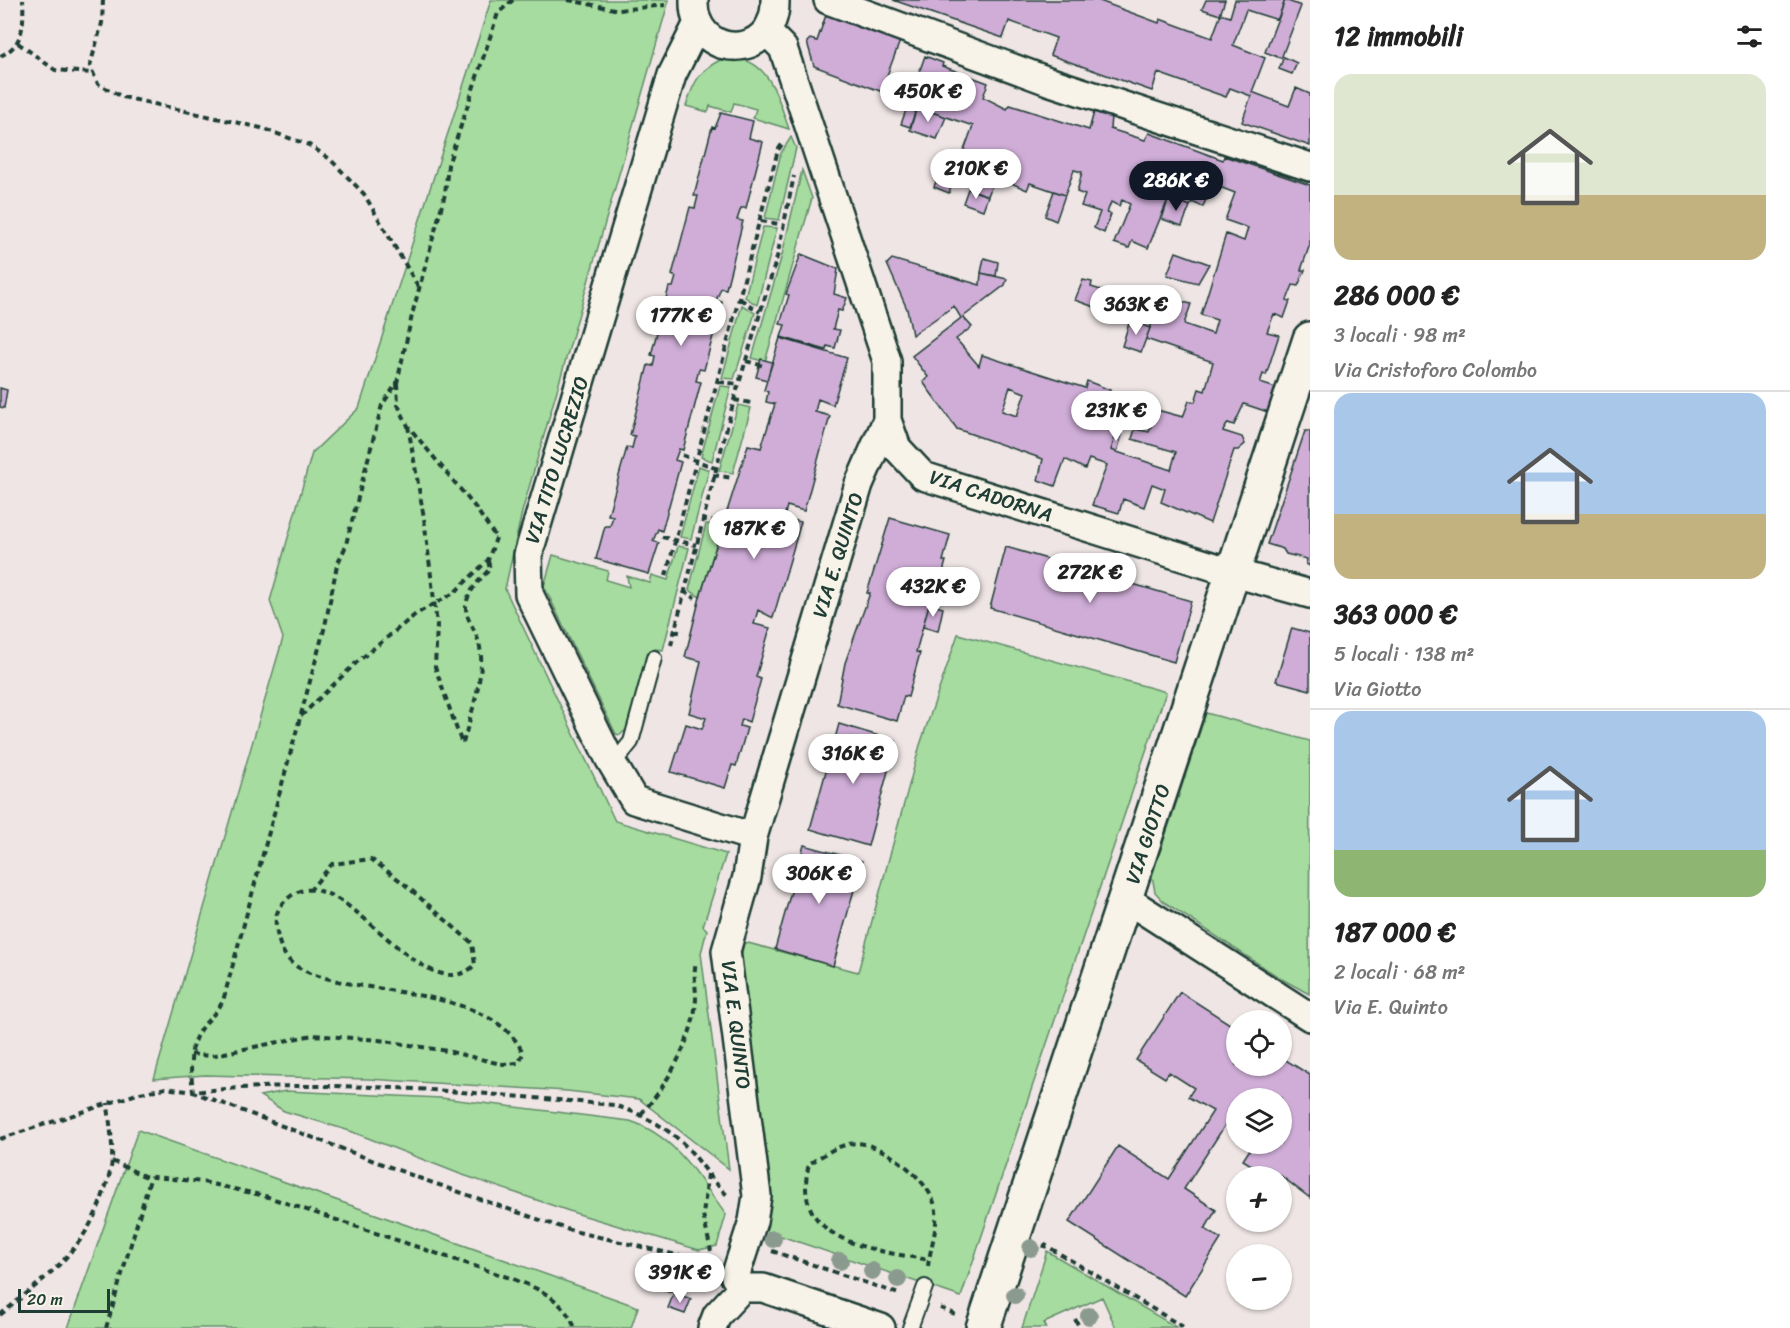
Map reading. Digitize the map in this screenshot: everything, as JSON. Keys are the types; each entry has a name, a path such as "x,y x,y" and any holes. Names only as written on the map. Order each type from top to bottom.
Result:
{"street":[{"path":"695,9 711,40 730,47 750,44 767,32 775,14 775,0"},
{"path":"828,0 1051,81 1310,167"},
{"name":"VIA TITO LUCREZIO","path":"695,9 672,75 528,555 529,594 609,758 634,800 753,837"},
{"name":"VIA CADORNA","path":"767,32 783,48 887,361 887,420 897,448 923,476 1234,573 1310,594"},
{"name":"VIA GIOTTO","path":"984,1326 1310,339"},
{"name":"VIA E. QUINTO","path":"742,1288 735,1277 757,1196 726,951 747,877 753,837 859,484 887,420"},
{"path":"1126,899 1220,962 1310,1017"},
{"path":"712,1328 717,1315 742,1288 763,1288 881,1328"}],"lane":[{"path":"609,758 622,753 631,742 661,657"},
{"path":"910,1328 925,1287"}],"path":[{"path":"0,56 18,43 22,30 22,0"},
{"path":"91,73 92,57 102,23 103,0"},
{"path":"513,0 498,13 463,117 397,383 398,405 408,426 475,507 496,538 513,551 528,555"},
{"path":"568,0 619,10 655,4 695,9"},
{"path":"18,43 55,70 91,73 107,91 123,97 261,128 316,149 330,159 364,194 419,288"},
{"path":"661,657 674,631 701,519 784,225 798,160 810,130 792,131 778,150 719,382 666,576"},
{"path":"761,221 784,225"},
{"path":"740,299 760,312"},
{"path":"746,361 764,366"},
{"path":"719,382 738,384"},
{"path":"192,1092 191,1054 201,1028 214,1017 223,1001 325,626 337,565 345,548 382,405 397,383"},
{"path":"734,400 752,403"},
{"path":"408,426 424,518 437,625 435,667 462,744 479,684 481,662 472,626 466,613 465,599 474,584 490,569 488,560"},
{"path":"682,454 715,468"},
{"path":"713,475 733,478"},
{"path":"701,519 719,522"},
{"path":"662,537 696,545"},
{"path":"301,716 357,662 416,614 454,593 488,560 496,538"},
{"path":"683,591 695,598"},
{"path":"674,631 684,633"},
{"path":"191,1054 210,1056 313,1035 379,1040 447,1050 501,1064 519,1063 523,1053 517,1039 485,1014 416,995 324,976 291,963 282,951 275,922 279,908 294,893 311,889 343,900 408,956 434,970 453,975 466,973 475,965 472,943 371,859 332,864 311,889"},
{"path":"641,1114 657,1096 682,1051 696,1000 693,975 698,954"},
{"path":"192,1092 254,1086 310,1085 614,1105 641,1114 691,1151 729,1197"},
{"path":"0,1139 108,1102 166,1088 192,1092 419,1178 569,1230 716,1264"},
{"path":"0,1315 74,1252 101,1202 112,1161 108,1102"},
{"path":"925,1287 929,1260 936,1211 929,1191 911,1170 886,1154 864,1144 836,1148 809,1164 804,1185 810,1210 828,1232 869,1248 929,1260"},
{"path":"112,1161 144,1176 203,1182 264,1196 543,1290 561,1304 575,1328"},
{"path":"708,1174 703,1215 716,1264 712,1274"},
{"path":"106,1328 151,1176"},
{"path":"746,1242 920,1301 984,1326"},
{"path":"1041,1256 1045,1245 1185,1328"},
{"path":"1075,1318 1080,1328"}],"green space":[{"path":"491,0 669,0 522,512 505,589 615,821 726,854 703,926 707,930 701,953 729,1169 639,1099 567,1091 368,1079 205,1075 154,1079 283,638 270,601 312,453 359,408"},
{"path":"725,58 752,63 761,70 775,91 789,129 753,118 756,109 734,103 731,112 710,106 708,112 686,106 699,76 709,66"},
{"path":"791,137 796,148 779,220 765,218 781,153"},
{"path":"802,170 812,198 765,362 752,358 782,255"},
{"path":"763,227 777,228 757,305 745,297"},
{"path":"742,305 755,313 734,379 722,378"},
{"path":"720,386 731,387 712,461 701,457"},
{"path":"738,405 751,408 733,473 719,471"},
{"path":"699,466 709,470 691,539 680,537"},
{"path":"706,524 722,526 700,597 689,590"},
{"path":"678,546 689,548 663,650 655,649 648,654 627,729 620,735 616,734 544,586 553,555 608,571 606,580 629,587 627,576 650,583 652,575 668,580"},
{"path":"958,634 1166,692 961,1297 763,1230 771,1195 741,957 744,942 858,972 920,745"},
{"path":"1206,713 1310,741 1309,994 1280,978 1164,902 1155,892 1152,876"},
{"path":"286,1091 441,1098 630,1121 661,1137 673,1148 696,1173 726,1215 717,1246 699,1250 575,1213 460,1174 350,1131 284,1111 260,1096"},
{"path":"138,1130 638,1307 631,1328 68,1328"},
{"path":"1047,1251 1176,1327 1116,1328 1102,1297 1044,1323 1046,1328 1022,1328"}],"building":[{"path":"893,0 1097,0 1159,23 1160,19 1212,38 1221,14 1230,17 1235,0 1285,0 1278,20 1246,10 1233,45 1265,58 1252,92 1289,106 1296,88 1310,94 1310,146 1242,122 1251,96 1230,88 1226,97 1158,73 1152,91 1050,55 1056,38 1009,21 1003,38"},
{"path":"1206,0 1225,0 1220,15 1202,9"},
{"path":"1285,0 1301,6 1282,56 1297,63 1292,74 1279,69 1283,59 1265,52"},
{"path":"826,15 900,41 886,78 913,89 925,56 943,63 942,66 988,83 983,97 1007,109 1010,105 1089,130 1094,112 1111,116 1110,129 1145,140 1149,133 1223,160 1224,156 1310,185 1310,244 1301,270 1305,270 1298,286 1293,285 1287,300 1290,301 1284,318 1274,314 1267,332 1279,335 1266,375 1263,374 1260,383 1276,388 1268,412 1244,404 1234,425 1228,423 1223,431 1242,437 1245,444 1238,450 1234,450 1210,523 1161,502 1165,489 1152,484 1144,507 1123,499 1119,513 1092,505 1107,465 1089,459 1085,469 1065,459 1055,486 1038,480 1043,459 957,429 923,382 928,377 912,356 961,318 954,306 912,335 907,309 887,264 892,259 980,285 981,273 1007,279 1005,285 963,317 972,327 956,339 979,366 982,355 1085,388 1087,381 1110,390 1099,420 1118,427 1111,450 1171,470 1176,452 1132,439 1135,429 1149,432 1157,410 1183,417 1189,401 1195,402 1199,389 1205,391 1213,362 1146,339 1162,296 1191,304 1184,324 1213,334 1217,320 1201,315 1226,234 1244,241 1248,228 1225,220 1235,193 1212,184 1203,207 1192,202 1190,206 1169,197 1148,248 1132,241 1129,248 1114,243 1130,204 1122,200 1119,206 1111,202 1107,213 1111,214 1104,233 1094,228 1100,212 1081,206 1085,195 1077,192 1082,172 1074,170 1065,195 1030,183 1027,190 1011,183 1013,180 996,174 988,196 973,190 981,169 960,161 973,126 917,107 910,127 901,124 909,102 814,66 807,42 810,39 817,41","holes":["1010,387 1025,393 1017,416 1002,411"]},
{"path":"917,107 946,117 937,139 910,130"},
{"path":"721,113 753,121 749,138 763,142 746,208 741,208 737,220 743,221 726,289 721,288 716,301 722,302 704,370 699,369 696,381 701,382 683,450 679,449 675,460 681,462 662,531 658,529 653,541 659,543 649,574 596,559 605,526 610,526 613,516 608,515 627,447 632,448 635,436 630,435 648,365 653,366 655,356 651,355 669,287 673,287 676,277 672,275 690,207 695,208 698,196 694,196 712,127 715,128"},
{"path":"945,156 960,161 949,193 934,187"},
{"path":"968,189 988,196 983,210 963,203"},
{"path":"1054,191 1065,195 1056,221 1045,216"},
{"path":"1169,197 1190,206 1182,226 1162,219"},
{"path":"1176,252 1209,264 1198,283 1167,275"},
{"path":"801,254 838,269 834,294 847,298 842,311 838,310 833,329 840,330 835,348 827,346 826,350 781,337 785,325 780,324 789,295 786,294"},
{"path":"984,258 998,262 996,276 981,273"},
{"path":"1083,280 1092,282 1091,287 1127,298 1119,316 1075,300"},
{"path":"1130,320 1150,328 1141,352 1122,346"},
{"path":"780,338 847,358 833,405 818,399 815,412 830,416 804,511 787,506 784,518 801,522 773,618 758,610 754,624 770,628 756,677 761,679 749,722 742,719 740,726 747,728 736,766 732,765 725,788 671,772 686,724 702,729 706,718 689,713 701,661 685,657 700,597 748,445 761,448 775,404 766,402 768,392 764,390"},
{"path":"761,359 772,362 767,380 756,377"},
{"path":"0,388 7,390 4,408 0,407"},
{"path":"1305,431 1310,431 1310,566 1306,564 1307,559 1286,554 1283,549 1267,544"},
{"path":"1116,433 1122,435 1117,452 1111,450"},
{"path":"890,518 950,535 943,561 946,561 934,605 929,604 916,652 920,653 908,697 904,696 897,721 837,704 845,663 870,593 867,593"},
{"path":"1006,547 1191,601 1174,662 990,608"},
{"path":"929,604 943,608 938,631 923,627"},
{"path":"1292,628 1310,633 1310,690 1276,681"},
{"path":"839,724 896,741 868,846 810,829"},
{"path":"804,845 862,861 833,966 775,949"},
{"path":"1180,992 1226,1022 1226,1076 1292,1076 1292,1064 1310,1075 1310,1198 1292,1184 1292,1166 1253,1166 1243,1160 1247,1154 1292,1154 1292,1088 1226,1088 1226,1124 1184,1189 1216,1210 1205,1229 1221,1239 1185,1296 1069,1222 1118,1146 1169,1179 1213,1111 1188,1097 1194,1088 1169,1072 1165,1078 1136,1060"},
{"path":"656,1266 680,1274 674,1293 650,1285"},
{"path":"674,1293 691,1299 685,1314 668,1308"}]}
